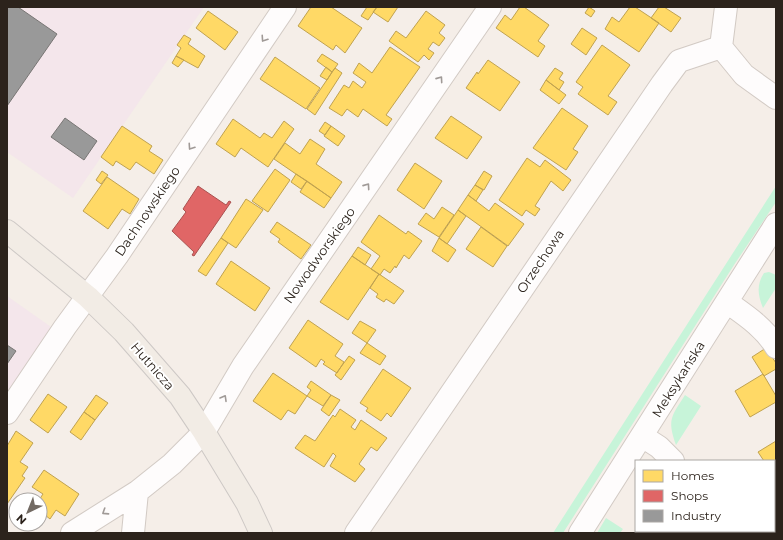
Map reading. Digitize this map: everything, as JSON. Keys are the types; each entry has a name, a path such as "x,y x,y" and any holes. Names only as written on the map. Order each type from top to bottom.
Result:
{"main road":[{"name":"Hutnicza","path":"7,231 88,297 124,332 180,396 204,432 247,503 261,533"}],"street":[{"name":"Dachnowskiego","path":"7,413 65,327 88,297 156,198 285,7"},
{"name":"Nowodworskiego","path":"72,533 137,492 172,464 204,432 242,366 490,7"},
{"path":"726,7 721,47 744,76 776,98"},
{"name":"Orzechowa","path":"356,533 521,289 678,61 721,47"},
{"name":"Meksykańska","path":"580,533 776,224"},
{"path":"727,302 758,325 772,339 776,347"},
{"path":"642,436 659,447 672,460"},
{"path":"133,533 137,492"}],"shaded area":[{"path":"7,7 204,7 73,198 7,152"},
{"path":"7,296 54,329 7,398"}],"green space":[{"path":"776,186 776,202 734,265 563,533 553,533"},
{"path":"769,272 776,275 776,288 763,308 759,295 759,286 761,277 764,273"},
{"path":"685,395 701,406 676,445 671,424 676,409"},
{"path":"606,518 623,529 620,533 597,533"}],"building: Homes":[{"path":"311,7 331,7 362,28 345,53 336,45 333,50 298,26"},
{"path":"367,7 377,7 368,20 361,16"},
{"path":"377,7 398,7 388,22 373,12"},
{"path":"520,7 524,7 549,25 538,41 545,46 538,57 496,28 505,15 511,20"},
{"path":"589,7 595,11 591,17 585,13"},
{"path":"630,7 635,7 659,23 639,52 605,29 612,17 619,22"},
{"path":"659,7 664,7 681,18 671,32 651,18"},
{"path":"208,11 238,32 225,50 196,28"},
{"path":"426,11 445,25 439,33 445,38 439,46 433,42 428,49 434,53 429,60 424,55 418,62 389,41 396,31 406,38"},
{"path":"582,28 597,38 586,55 571,44"},
{"path":"184,35 191,39 188,44 205,56 198,68 176,56 181,48 177,45"},
{"path":"602,45 630,65 608,96 617,102 608,115 578,94 583,87 576,82"},
{"path":"390,47 420,67 386,115 392,119 387,126 363,109 358,117 347,109 342,116 329,108 344,85 349,88 353,81 362,88 366,82 353,73 359,63 372,73"},
{"path":"322,54 338,64 332,72 317,61"},
{"path":"176,56 184,60 178,67 172,63"},
{"path":"275,57 320,88 306,109 260,79"},
{"path":"488,60 520,82 500,111 466,88 477,72 478,74"},
{"path":"326,67 332,72 327,80 320,76"},
{"path":"335,68 342,73 315,115 307,109"},
{"path":"555,68 563,73 559,79 564,82 559,90 546,80"},
{"path":"546,80 566,95 559,104 540,90"},
{"path":"562,108 588,126 573,149 578,152 566,170 533,148"},
{"path":"451,116 482,137 467,159 435,138"},
{"path":"233,119 260,138 264,133 272,138 284,121 294,129 268,167 241,148 235,157 216,144"},
{"path":"325,122 331,126 325,135 319,131"},
{"path":"122,126 152,146 149,151 163,160 154,174 136,162 130,170 116,161 113,166 101,157"},
{"path":"331,126 345,136 338,146 324,136"},
{"path":"310,139 325,149 316,164 342,182 331,198 274,159 285,143 300,154"},
{"path":"527,158 540,167 545,160 571,180 563,191 551,181 535,206 540,209 535,216 526,210 522,216 499,200"},
{"path":"415,163 442,181 424,209 397,190"},
{"path":"275,169 290,180 268,212 252,201"},
{"path":"102,171 108,175 101,184 96,180"},
{"path":"484,171 492,176 484,190 475,185"},
{"path":"296,174 307,181 301,189 291,182"},
{"path":"107,177 139,199 130,214 122,209 108,229 83,211"},
{"path":"307,181 331,198 324,208 300,192"},
{"path":"475,185 483,190 476,201 468,195"},
{"path":"468,195 489,211 495,203 524,224 508,246 458,210"},
{"path":"246,199 263,210 236,248 221,238"},
{"path":"442,207 454,215 439,237 418,224 426,213 434,219"},
{"path":"458,210 466,216 447,244 439,238"},
{"path":"379,215 406,234 408,231 422,241 409,259 404,255 396,268 395,266 390,273 384,269 380,275 371,269 380,256 361,242"},
{"path":"277,222 311,245 301,259 278,242 280,239 270,232"},
{"path":"481,227 507,246 493,267 466,249"},
{"path":"221,238 228,243 206,276 198,271"},
{"path":"439,238 456,250 448,262 432,251"},
{"path":"358,247 371,255 365,265 352,256"},
{"path":"352,256 379,274 348,320 320,302"},
{"path":"231,261 270,288 255,311 216,284"},
{"path":"379,274 404,291 394,304 386,299 384,302 376,297 378,294 370,288"},
{"path":"308,320 343,344 335,356 344,362 337,373 323,364 325,362 321,359 316,367 289,348"},
{"path":"360,321 376,330 367,343 352,333"},
{"path":"367,343 386,356 380,365 360,353"},
{"path":"766,348 776,363 776,369 764,376 752,357"},
{"path":"349,356 355,360 341,380 335,375"},
{"path":"383,369 411,388 391,417 387,413 381,421 366,411 368,408 360,403"},
{"path":"273,373 307,396 295,414 288,410 281,420 253,401"},
{"path":"763,374 776,396 776,402 750,417 735,391"},
{"path":"311,381 331,395 323,406 307,396 311,390 307,387"},
{"path":"48,394 67,407 48,433 30,420"},
{"path":"96,395 108,403 95,420 84,412"},
{"path":"331,395 340,400 329,416 321,410"},
{"path":"340,409 356,420 351,427 355,430 361,420 387,438 377,451 371,447 359,464 365,469 355,482 330,466 336,456 333,453 324,467 295,448 305,435 315,441 333,415 335,417"},
{"path":"84,412 95,420 81,440 70,432"},
{"path":"16,431 33,443 20,462 28,467 22,476 25,478 15,492 8,492 7,504 7,446"},
{"path":"776,441 776,479 775,460 763,460 758,452"},
{"path":"44,470 79,494 65,516 56,510 50,519 48,517 48,492 40,492 32,487"},
{"path":"775,504 776,533 751,532 775,532"},
{"path":"738,532 751,532 749,533"}],"building: Shops":[{"path":"198,186 226,205 229,201 231,202 194,256 192,255 194,252 172,231 186,212 183,209"}],"building: Industry":[{"path":"7,7 18,7 57,34 7,106"},
{"path":"65,118 97,141 84,160 51,137"},
{"path":"7,345 16,351 7,364"}]}
